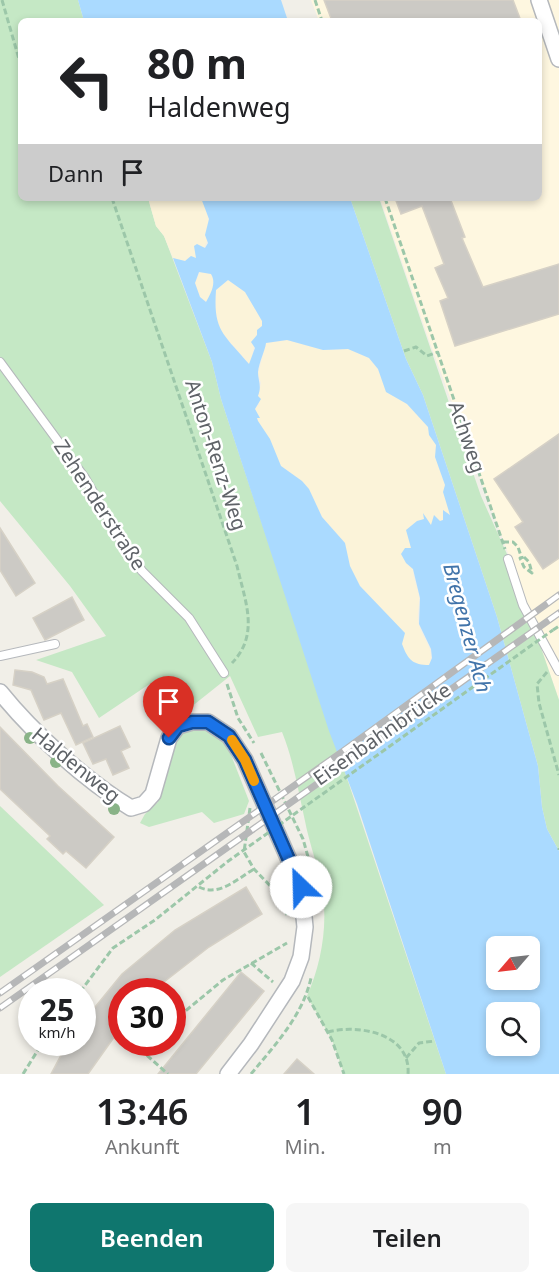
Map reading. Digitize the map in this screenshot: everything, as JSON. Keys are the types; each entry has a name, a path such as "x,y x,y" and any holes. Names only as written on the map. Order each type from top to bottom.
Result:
{"street":[{"path":"539,0 559,59"},
{"name":"Haldenweg","path":"0,692 31,729 115,799 131,808 144,804 153,794 169,738 178,726 192,722 208,722 229,736 245,760 301,887 305,927 301,957 287,976 276,1007 228,1074"}],"lane":[{"name":"Zehenderstraße","path":"0,363 85,478 127,551 142,571 189,618 224,673"},
{"path":"508,559 523,605 558,668"},
{"path":"0,656 55,644"}],"path":[{"path":"2,0 18,56"},
{"path":"315,0 321,18"},
{"name":"Anton-Renz-Weg","path":"113,201 233,555 248,612 249,638 240,655 224,673"},
{"name":"Achweg","path":"386,201 508,559"},
{"path":"404,351 416,347 427,356 438,352"},
{"path":"502,542 513,542 518,547 522,564 532,573 528,560 524,556 521,557"},
{"name":"Eisenbahnbrücke","path":"90,978 113,948 199,886 228,862 559,626"},
{"path":"558,668 547,672 537,684 539,703 559,775"},
{"path":"224,673 238,718"},
{"path":"256,786 247,815 244,852 254,869 280,896 288,925"},
{"path":"199,886 217,891 254,869"},
{"path":"186,1010 222,980 290,941 287,951"},
{"path":"251,963 277,986 287,976"},
{"path":"251,1074 279,1040 307,996 328,1032 345,1074"},
{"path":"328,1032 346,1028 376,1032 395,1045 406,1058 408,1074"},
{"path":"406,1058 419,1043 435,1041"},
{"path":"23,1074 34,1056"},
{"path":"148,1056 168,1074"}],"shaded area":[{"path":"311,0 559,0 559,700 381,201 542,201 542,18 318,18"}],"green space":[{"path":"0,0 78,0 83,18 18,18 18,201 149,201 156,226 164,236 212,362 221,399 446,1074 344,1074 332,1040 307,996 317,969 323,941 323,898 290,754 282,732 258,737 230,676 176,719 157,679 99,718 72,672 36,660 106,636 70,586 0,501"},
{"path":"351,201 380,201 481,496 515,572 559,700 559,851 547,829 542,807 538,766 497,617 423,395 406,359"},
{"path":"194,728 210,732 226,742 249,801 244,814 214,823 202,812 149,827 140,823 145,814 158,802 176,739 183,732"},
{"path":"0,806 104,905 0,977"}],"sand":[{"path":"149,201 202,201 209,222 206,245 196,259 191,256 185,261 173,258 164,236 156,226"},
{"path":"200,272 211,274 213,277 213,288 207,302 200,297 195,283"},
{"path":"228,280 245,292 262,321 249,364 226,338 216,316 216,290"},
{"path":"287,340 323,350 348,349 369,358 378,369 387,392 407,404 428,427 437,445 438,465 445,485 450,516 443,511 443,520 434,518 431,526 423,515 424,519 406,563 413,569 419,597 418,622 430,650 429,665 418,666 407,658 394,622 360,586 349,566 345,543 322,517 309,489 281,466 258,421 255,409 259,404 261,383 258,374 266,343"}],"water":[{"path":"78,0 281,0 287,18 83,18"},
{"name":"Bregenzer Ach","path":"202,201 351,201 406,359 423,395 497,617 538,766 542,807 547,829 559,851 559,1074 446,1074 357,804 329,731 221,399 212,362 173,258 185,261 191,256 196,258 194,246 197,244 205,248 208,243 205,235 209,219","holes":["199,272 211,274 213,285 206,302 200,297 195,283","228,280 245,292 262,321 262,326 257,330 257,335 251,342 255,348 249,364 222,331 218,323 215,303 216,290","287,340 323,350 348,349 369,358 378,369 386,392 407,404 428,427 429,435 436,445 435,457 445,485 443,492 450,515 443,510 443,520 440,521 434,515 431,525 423,513 424,519 417,521 406,530 411,548 405,548 401,554 413,569 420,598 419,624 431,649 432,658 429,665 415,663 406,654 402,644 405,633 360,586 350,566 345,543 322,517 309,489 281,466 270,439 258,421 257,418 260,418 255,409 261,399 258,396 260,386 258,372 266,343"]}],"building":[{"path":"324,0 513,0 520,18 331,18"},
{"path":"396,201 451,201 465,237 462,238 483,287 559,264 559,314 455,346 440,301 448,298 435,268 444,264 422,206 401,214"},
{"path":"559,434 559,558 543,569 515,527 523,522 494,479"},
{"path":"0,528 35,583 16,596 0,570"},
{"path":"72,597 84,620 45,640 33,618"},
{"path":"15,670 32,672 44,677 47,684 63,679 83,726 87,724 93,737 76,745 61,713 44,720 31,690 13,685"},
{"path":"120,726 130,747 121,751 129,768 113,775 106,759 93,764 83,743"},
{"path":"0,727 58,786 114,837 86,868 66,851 63,854 47,839 50,836 0,789"},
{"path":"246,887 262,914 209,947 169,978 119,978 175,930"},
{"path":"241,972 264,991 196,1074 158,1074 173,1056 186,1056 186,1040"},
{"path":"108,991 108,1046 88,1074 51,1074 61,1056 96,1056 96,1006"},
{"path":"297,1059 314,1074 284,1074"}],"railway":[{"path":"0,993 339,754 559,595"},
{"path":"0,1008 559,613"}],"slow traffic":[{"path":"232,740 245,760 254,781"}],"route":[{"path":"169,738 178,726 192,722 208,722 229,736 245,760 301,887"}]}
